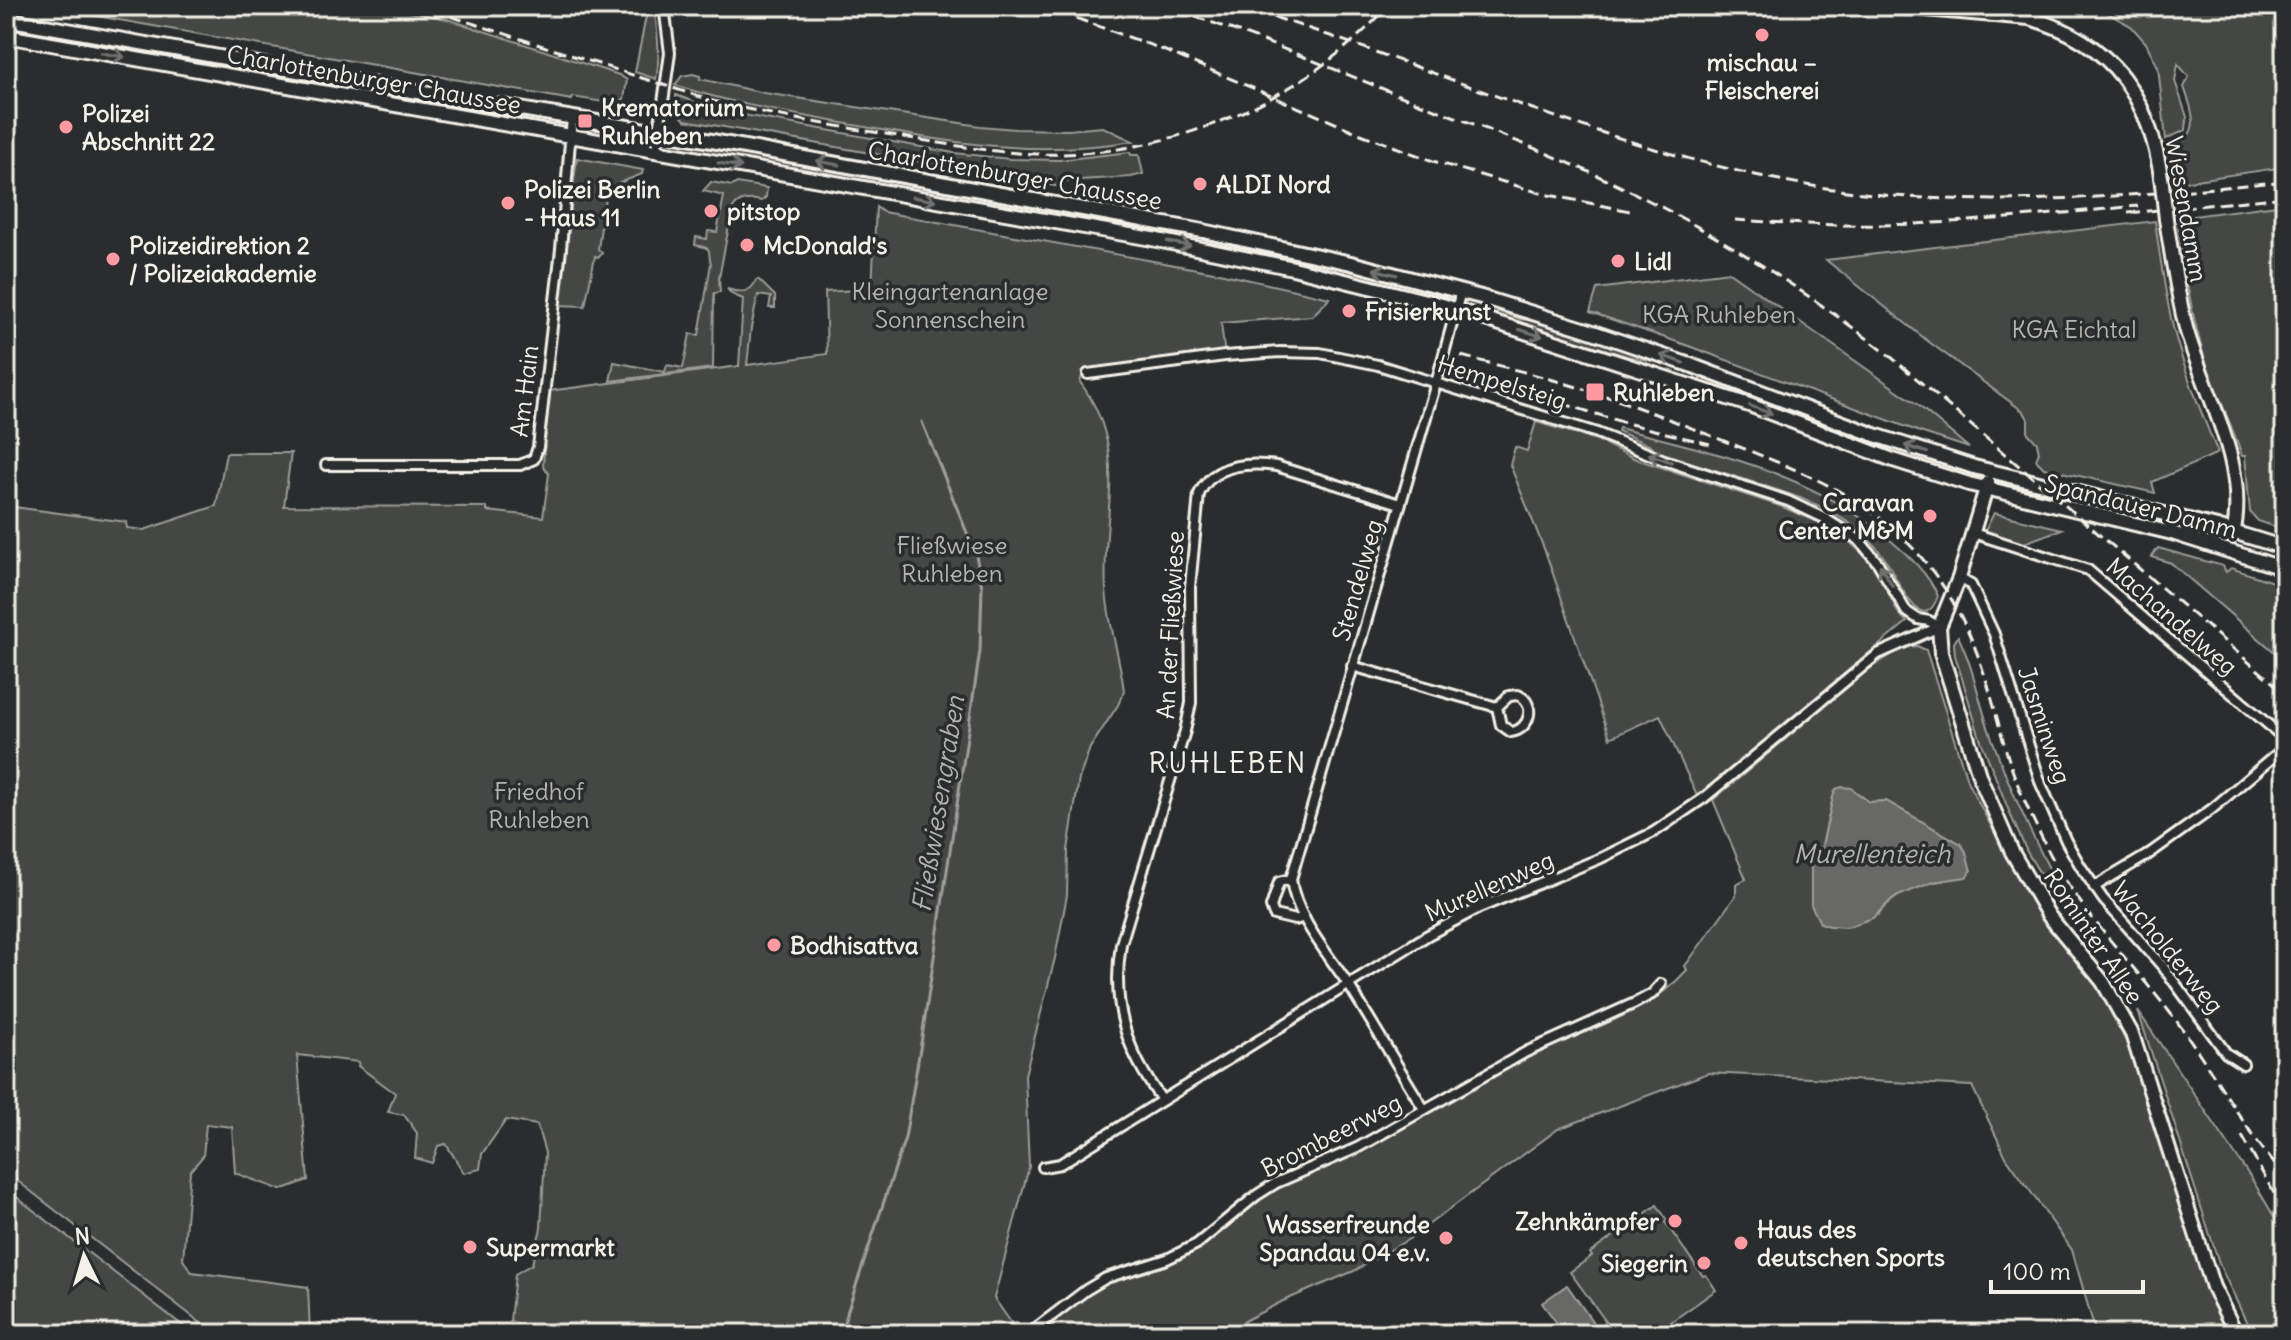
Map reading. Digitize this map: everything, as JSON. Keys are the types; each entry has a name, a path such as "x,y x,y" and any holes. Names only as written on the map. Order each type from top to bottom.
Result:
{"main road":[{"name":"Wiesendamm","path":"1891,6 2029,18 2047,23 2081,40 2112,65 2140,102 2151,130 2187,329 2235,472 2237,503 2229,550"},
{"name":"Charlottenburger Chaussee","path":"6,19 659,132 1252,240 1461,291 1638,347 1875,435 1991,472"},
{"name":"Charlottenburger Chaussee","path":"6,36 1238,256 1368,286 1456,311 1687,384 1893,460 1986,489"},
{"name":"Spandauer Damm","path":"1991,472 2234,531 2285,548"},
{"path":"1939,627 1959,578 1991,472"},
{"name":"Spandauer Damm","path":"1986,489 2172,533 2285,569"},
{"name":"Rominter Allee","path":"1939,627 1941,653 1980,778 2012,852 2049,916 2103,982 2132,1034 2213,1287 2236,1334"}],"street":[{"path":"656,152 670,53 664,6"},
{"name":"Am Hain","path":"326,465 520,465 534,459 538,447 561,249 572,118"},
{"name":"Stendelweg","path":"1304,917 1295,920 1274,915 1271,907 1279,882 1291,879 1461,291"},
{"name":"Hempelsteig","path":"1088,374 1280,352 1320,353 1378,365 1597,433 1664,460 1788,501 1826,519 1859,540 1878,563 1906,611 1939,627"},
{"name":"An der Fließwiese","path":"1162,1100 1141,1069 1127,1038 1119,1005 1118,964 1191,703 1190,587 1199,494 1207,482 1222,471 1254,464 1276,466 1400,504"},
{"name":"Machandelweg","path":"1973,533 2088,570 2285,739"},
{"name":"Jasminweg","path":"1959,578 1971,585 1994,634 2041,784 2066,841 2094,887"},
{"name":"Murellenweg","path":"1043,1167 1060,1164 1450,923 1654,832 1704,798 1878,654 1939,627"},
{"path":"1352,666 1497,707"},
{"path":"1509,696 1523,696 1530,708 1525,726 1515,732 1503,729 1497,707 1509,696"},
{"name":"Wacholderweg","path":"2243,1064 2226,1053 2164,968 2094,887 2146,856 2212,809 2285,747"},
{"path":"1291,879 1295,901 1304,917 1424,1109"},
{"name":"Brombeerweg","path":"1028,1334 1106,1278 1197,1244 1276,1183 1357,1148 1526,1052 1652,994 1661,984"}],"green space":[{"path":"40,6 378,6 447,19 627,80 624,99 616,104 573,97 572,100"},
{"path":"648,6 654,6 656,24 656,79 635,72"},
{"path":"2276,6 2285,10 2285,167 2189,181 2182,180 2179,164 2173,164 2170,148 2187,137 2193,123 2184,87 2189,77 2178,64 2175,81 2187,117 2186,130 2166,139 2158,67 2146,43 2131,26 2102,10 2068,7"},
{"path":"6,24 233,64 232,71 6,30"},
{"path":"267,76 559,122 558,128"},
{"path":"682,76 700,76 700,79 764,93 980,126 1068,130 1103,127 1133,141 1096,146 1024,148 920,137 760,108 675,85"},
{"path":"676,95 716,110 954,153 1059,160 1130,152 1131,155 1139,155 1143,174 1063,181 1061,187 685,120 676,110"},
{"path":"672,142 1047,208 1049,212 1046,214 674,148"},
{"path":"577,158 643,170 642,174 606,190 598,249 602,253 599,257 595,256 585,306 558,305"},
{"path":"711,182 767,188 762,201 741,201 732,210 719,278 720,292 714,293 713,368 610,381 614,362 665,372 667,365 683,368 690,334 699,335 711,263 708,249 695,245 696,237 707,239 708,231 717,232 724,196 703,191"},
{"path":"2285,204 2285,530 2258,521 2250,512 2245,456 2242,456 2201,345 2188,291 2177,218"},
{"path":"876,207 883,212 1219,273 1330,298 1312,316 1221,323 1225,356 1083,373 1080,382 1096,408 1105,433 1109,458 1106,589 1124,691 1090,748 1079,779 1068,850 1067,895 1055,958 1025,1075 1029,1167 994,1298 1012,1324 999,1334 520,1334 517,1323 510,1321 515,1274 532,1264 541,1228 545,1153 537,1125 506,1120 482,1154 480,1169 464,1173 446,1144 438,1146 432,1163 415,1158 417,1133 404,1115 388,1112 395,1093 358,1066 359,1062 297,1055 308,1180 281,1190 235,1173 232,1127 206,1124 203,1156 190,1171 183,1260 192,1272 308,1287 310,1334 215,1334 6,1172 6,506 126,522 127,528 144,530 216,506 226,453 291,453 284,506 487,507 487,511 543,517 549,474 543,466 549,391 739,366 743,299 727,289 744,291 751,288 756,280 775,296 775,308 769,308 771,297 758,295 747,365 827,354 825,292 872,289"},
{"path":"1065,212 1235,243 1441,293 1447,300 1233,248 1064,218"},
{"name":"KGA Eichtal","path":"2155,221 2174,331 2218,453 2152,482 2155,493 2044,468 2036,460 2039,452 2037,443 2028,433 2028,419 2024,412 1826,260"},
{"name":"KGA Ruhleben","path":"1729,272 1918,405 1969,448 1590,312 1597,289"},
{"path":"1493,310 1520,319 1547,322 1684,368 1683,371 1627,356 1491,314"},
{"path":"1700,375 1894,448 1969,472 1967,478 1892,454 1700,381"},
{"path":"1536,422 1597,440 1636,459 1780,506 1821,523 1841,534 1866,557 1882,579 1897,611 1907,622 1697,796 1660,715 1610,738 1545,551 1510,465 1515,447 1527,451"},
{"path":"1619,428 1762,468 1828,498 1860,517 1917,565 1938,596 1932,608 1925,612 1917,609 1876,547 1837,515 1793,495 1652,450 1653,447 1618,431"},
{"path":"1994,513 2062,529 2024,543 1985,531"},
{"path":"2158,548 2223,566 2226,572 2231,568 2285,586 2285,661 2171,563 2152,557"},
{"path":"1958,636 2007,778 2065,898 2058,903 2027,852 1980,738 1955,655 1954,643"},
{"path":"1917,646 1926,650 1968,783 2041,919 2097,985 2134,1057 2186,1227 2211,1300 2228,1334 2096,1334 2072,1250 2006,1157 1972,1086 1708,1073 1558,1129 1409,1239 1354,1271 1283,1301 1225,1334 1035,1334 1104,1284 1189,1255 1266,1195 1375,1143 1518,1062 1630,1013 1670,987 1687,970 1685,966 1736,895 1736,884 1746,879 1713,800 1869,669 1904,647","holes":["1851,788 1869,802 1886,801 1961,844 1966,852 1945,880 1908,891 1891,901 1878,915 1811,905 1811,866 1821,850 1836,789"]},
{"path":"2138,1011 2253,1181 2285,1235 2285,1334 2252,1334 2220,1266"},
{"path":"6,1189 187,1329 186,1334 6,1334"},
{"path":"1657,1205 1667,1220 1665,1222 1716,1290 1654,1334 1615,1334 1570,1272 1592,1256 1590,1253"}],"water":[{"name":"Murellenteich","path":"1851,788 1869,802 1886,801 1961,844 1971,871 1966,877 1933,882 1893,898 1873,918 1847,927 1820,923 1811,905 1811,866 1821,850 1836,789"},
{"path":"1567,1285 1601,1334 1565,1334 1542,1303"}],"waterway":[{"name":"Fließwiesengraben","path":"840,1334 905,1138 980,651 982,587 976,555 922,422"}],"railway":[{"path":"398,6 450,16 734,106 942,143 1036,154 1085,153 1134,146 1182,135 1228,118 1273,97 1315,71 1353,41 1388,6"},
{"path":"1042,6 1156,47 1361,134 1433,161 1544,194 1635,212"},
{"path":"1160,6 1277,46 1549,154 1640,196 1738,250 1800,290 1890,356 2285,693"},
{"path":"1239,6 1610,135 1685,158 1839,190 1951,199 2062,199 2285,181"},
{"path":"2128,213 2285,197"},
{"path":"1735,220 1845,225 1914,224 2138,206"},
{"path":"1461,356 1611,398 1779,463 1845,494 1904,539 1939,580 1966,626 1984,673 2008,758 2037,828 2059,869 2088,912 2186,1034 2254,1137 2285,1176"},
{"path":"1458,371 1622,422 1710,444"},
{"path":"2242,1136 2285,1213"}],"place":[{"name":"mischau – Fleischerei","path":"1762,35"},
{"name":"Krematorium Ruhleben","path":"585,121"},
{"name":"Polizei Abschnitt 22","path":"66,127"},
{"name":"ALDI Nord","path":"1200,184"},
{"name":"Polizei Berlin - Haus 11","path":"508,203"},
{"name":"pitstop","path":"711,211"},
{"name":"McDonald's","path":"747,245"},
{"name":"Polizeidirektion 2 / Polizeiakademie","path":"113,259"},
{"name":"Lidl","path":"1618,261"},
{"name":"Frisierkunst","path":"1349,311"},
{"name":"Ruhleben","path":"1595,392"},
{"name":"Caravan Center M&M","path":"1930,516"},
{"name":"Bodhisattva","path":"774,945"},
{"name":"Zehnkämpfer","path":"1675,1221"},
{"name":"Wasserfreunde Spandau 04 e.v.","path":"1446,1238"},
{"name":"Haus des deutschen Sports","path":"1741,1243"},
{"name":"Supermarkt","path":"470,1247"},
{"name":"Siegerin","path":"1704,1263"}],"district":[{"name":"RUHLEBEN","path":"1228,763"}],"park label":[{"name":"Kleingartenanlage Sonnenschein","path":"950,305"},
{"name":"Fließwiese Ruhleben","path":"952,559"},
{"name":"Friedhof Ruhleben","path":"539,805"}]}
